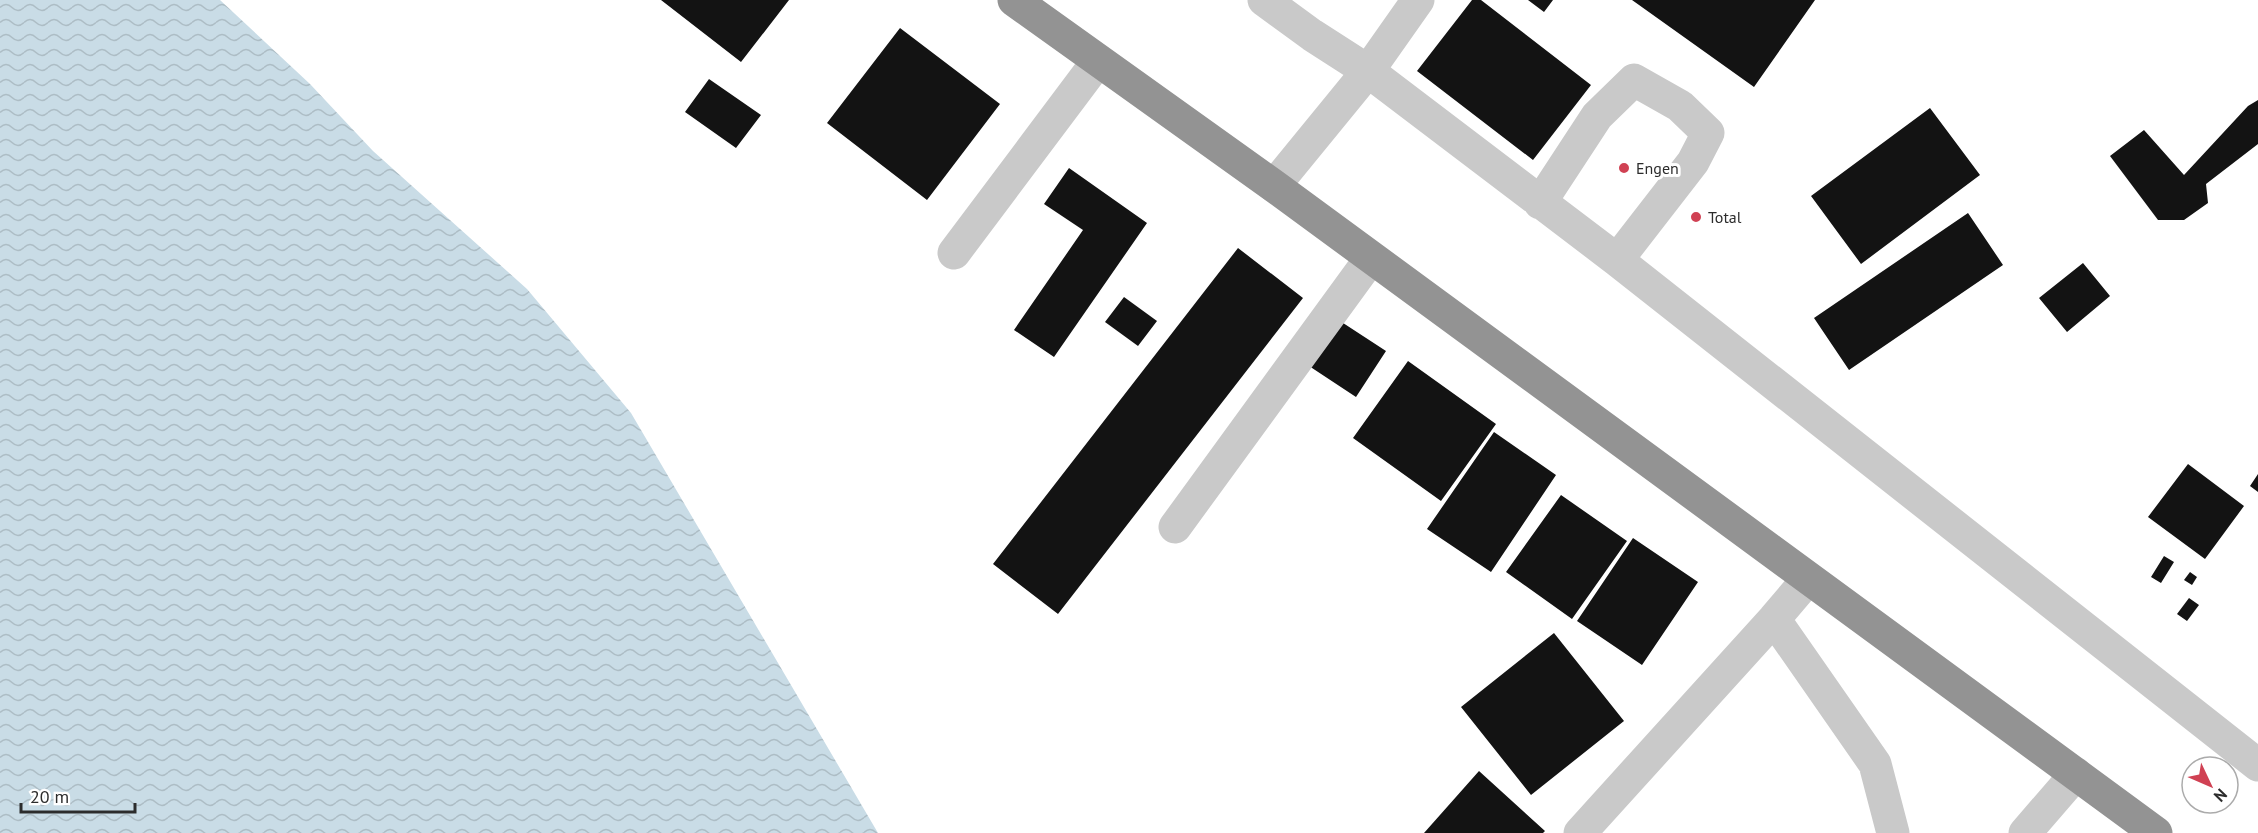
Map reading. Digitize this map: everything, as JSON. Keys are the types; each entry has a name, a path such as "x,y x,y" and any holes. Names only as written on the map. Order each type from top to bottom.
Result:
{"highway":[{"path":"1014,0 1274,186 2156,833"}],"street":[{"path":"1264,0 1312,35 1368,71 1617,260 2258,765"},
{"path":"1274,186 1368,71 1418,0"},
{"path":"954,253 1098,61"},
{"path":"1540,203 1597,116 1634,80 1680,106 1708,133 1693,162 1617,260"},
{"path":"1175,527 1371,258"},
{"path":"1580,833 1808,579"},
{"path":"1774,619 1875,764 1893,833"},
{"path":"2025,833 2076,774"}],"water":[{"path":"0,0 220,0 310,84 373,151 527,289 631,413 878,833 0,833"}],"building":[{"path":"661,0 789,0 741,62"},
{"path":"1472,0 1481,0 1591,85 1533,160 1417,71"},
{"path":"1528,0 1553,0 1544,12"},
{"path":"1632,0 1815,0 1754,87"},
{"path":"900,28 1000,104 927,200 827,123"},
{"path":"709,79 761,115 736,148 685,112"},
{"path":"2258,100 2258,144 2206,184 2208,203 2184,220 2158,220 2110,156 2144,130 2184,175 2248,106"},
{"path":"1930,108 1980,175 1861,264 1811,196"},
{"path":"1069,168 1147,223 1054,357 1014,330 1083,230 1044,204"},
{"path":"1968,213 2003,265 1849,370 1814,318"},
{"path":"1238,248 1303,298 1058,614 993,564"},
{"path":"2083,263 2110,296 2067,332 2039,298"},
{"path":"1124,297 1157,321 1138,346 1105,322"},
{"path":"1340,321 1386,351 1356,397 1309,366"},
{"path":"1408,361 1496,424 1441,501 1353,438"},
{"path":"1494,432 1556,475 1491,572 1427,529"},
{"path":"2188,464 2244,506 2205,559 2148,517"},
{"path":"2258,474 2258,492 2250,486"},
{"path":"1561,495 1627,541 1572,619 1506,572"},
{"path":"1633,538 1698,582 1642,665 1577,621"},
{"path":"2164,556 2174,562 2161,583 2151,577"},
{"path":"2190,572 2197,577 2192,585 2184,580"},
{"path":"2189,598 2199,605 2187,621 2177,614"},
{"path":"1554,633 1624,721 1531,795 1461,707"},
{"path":"1479,771 1545,831 1543,833 1424,833"}],"place":[{"name":"Engen","path":"1624,168"},
{"name":"Total","path":"1696,217"}]}
